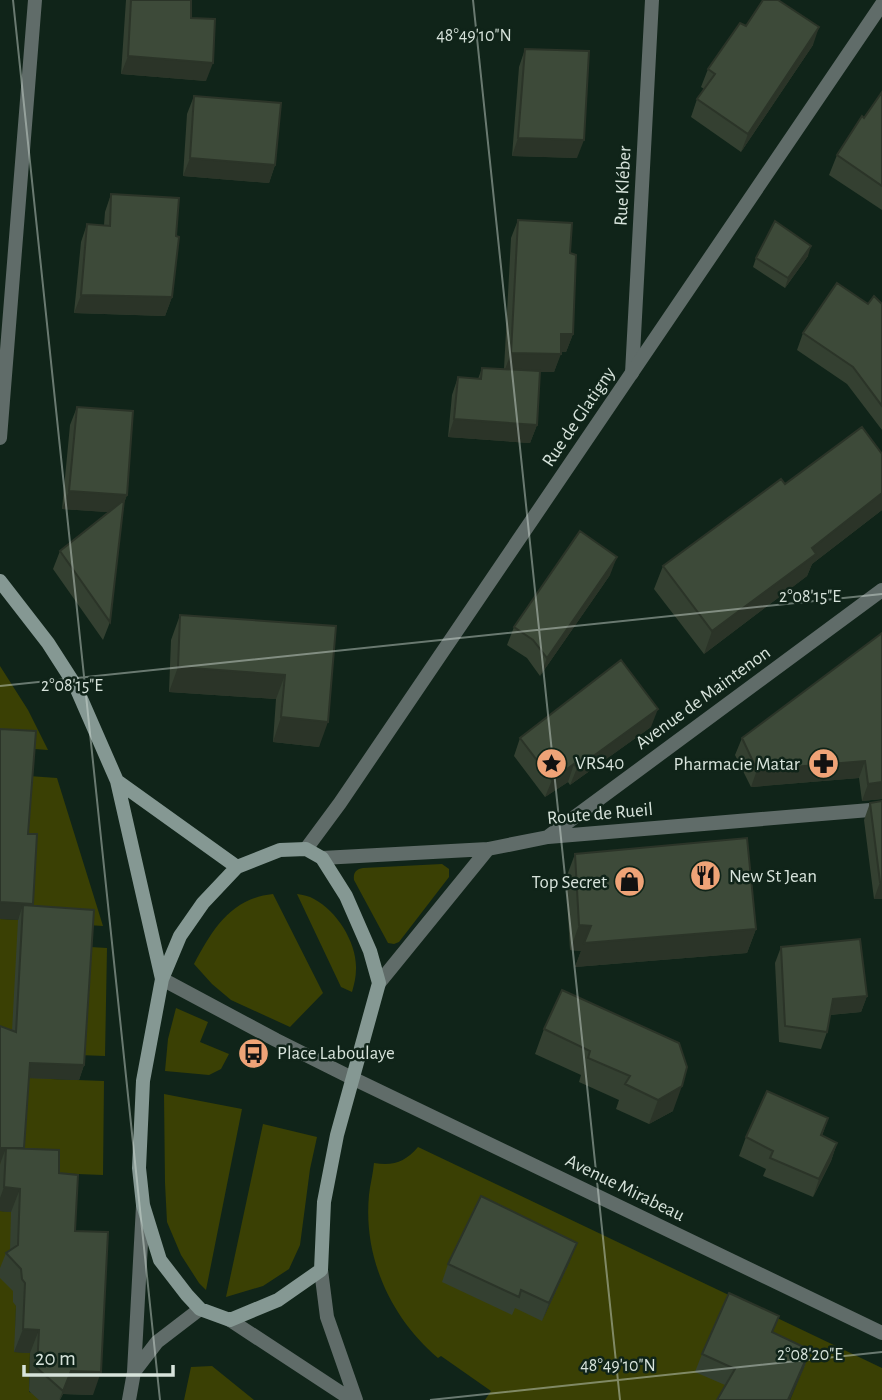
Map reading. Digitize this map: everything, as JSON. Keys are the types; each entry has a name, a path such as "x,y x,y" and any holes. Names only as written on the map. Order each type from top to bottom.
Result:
{"main road":[{"path":"0,581 48,643 75,685 117,781 162,979"},
{"path":"117,781 237,867"},
{"path":"306,849 322,858 346,896 370,951 379,983 337,1135 324,1202 321,1270 278,1300 230,1320 200,1309 160,1260 143,1205 139,1168 143,1081 162,979 180,936 203,903 237,867 280,850 306,849"}],"street":[{"path":"0,438 35,0"},
{"name":"Rue Kléber","path":"632,373 652,0"},
{"name":"Rue de Glatigny","path":"306,849 340,803 882,4"},
{"name":"Avenue de Maintenon","path":"548,837 882,590"},
{"name":"Route de Rueil","path":"322,858 488,849 548,837 882,809"},
{"path":"379,983 488,849"},
{"name":"Avenue Mirabeau","path":"162,979 352,1078 882,1333"},
{"path":"130,1400 134,1372 143,1205"},
{"path":"321,1270 327,1317 354,1400"},
{"path":"134,1372 157,1342 200,1309"},
{"path":"230,1320 354,1400"}],"green space":[{"path":"0,666 28,710 48,750 8,747 1,774 57,778 103,926 58,923 57,945 107,948 105,1056 52,1054 51,1079 104,1081 103,1175 0,1171 0,919 26,920 0,826"},
{"path":"442,864 449,869 449,877 399,942 388,943 354,880 355,872 363,868"},
{"path":"273,894 323,993 290,1027 231,1000 194,964 216,928 234,909 258,897"},
{"path":"297,894 322,904 344,929 355,959 356,975 352,992 341,987"},
{"path":"176,1008 208,1022 200,1042 229,1054 221,1069 209,1075 165,1071 168,1039"},
{"path":"164,1094 242,1109 206,1290 181,1255 167,1222"},
{"path":"263,1124 317,1137 300,1245 289,1269 263,1286 226,1297"},
{"path":"418,1147 882,1368 882,1400 790,1400 803,1368 758,1400 485,1400 491,1391 441,1356 438,1358 407,1325 394,1305 376,1264 368,1218 374,1163 399,1162"},
{"path":"0,1211 11,1212 13,1291 16,1306 15,1352 30,1353 29,1392 38,1394 39,1400 0,1400"},
{"path":"212,1366 254,1400 184,1400 191,1367"}],"building":[{"path":"131,0 191,0 191,18 215,19 213,63 128,56"},
{"path":"763,0 778,0 819,27 748,134 697,99 715,74 708,69 740,23 746,26"},
{"path":"525,49 589,51 584,140 518,138"},
{"path":"882,92 882,186 837,155 862,116 864,118"},
{"path":"194,96 281,103 275,165 190,158"},
{"path":"111,194 179,198 176,236 179,237 172,297 81,295 87,224 110,226"},
{"path":"518,220 572,223 570,253 576,255 573,334 561,334 561,354 511,353"},
{"path":"775,221 811,246 788,278 756,258"},
{"path":"837,283 868,304 874,296 882,304 882,406 853,367 803,333"},
{"path":"482,368 540,371 537,425 454,419 458,377 481,379"},
{"path":"77,407 133,411 127,495 69,491"},
{"path":"862,427 882,454 882,493 812,548 816,554 712,631 663,566 781,479 785,484"},
{"path":"124,500 110,622 60,551"},
{"path":"580,531 617,557 547,658 533,640 514,627"},
{"path":"180,615 336,626 328,722 281,717 285,675 178,667"},
{"path":"882,633 882,782 868,784 865,761 757,770 742,738"},
{"path":"621,660 658,709 577,768 574,764 552,780 520,738"},
{"path":"0,729 36,731 28,834 37,834 33,904 0,902"},
{"path":"882,801 882,882 880,882 870,803"},
{"path":"747,838 756,929 584,943 591,926 579,925 575,854"},
{"path":"23,905 94,910 84,1065 30,1063 24,1148 0,1148 0,1026 16,1032"},
{"path":"860,939 867,996 833,999 827,1032 785,1026 781,947"},
{"path":"562,990 679,1043 687,1067 682,1086 658,1100 625,1084 630,1076 588,1058 590,1051 544,1029"},
{"path":"767,1091 828,1118 821,1135 837,1143 819,1179 770,1158 773,1151 746,1137"},
{"path":"6,1148 59,1150 59,1173 78,1175 75,1231 108,1232 101,1372 71,1371 63,1391 37,1368 39,1330 23,1329 25,1283 21,1269 6,1253 18,1245 20,1189 4,1187"},
{"path":"481,1196 577,1243 549,1303 521,1290 519,1297 448,1264"},
{"path":"729,1293 779,1316 772,1332 810,1350 788,1400 717,1400 735,1369 702,1354"}],"place":[{"name":"VRS40","path":"552,763"},
{"name":"Pharmacie Matar","path":"823,764"},
{"name":"New St Jean","path":"706,876"},
{"name":"Top Secret","path":"630,882"},
{"name":"Place Laboulaye","path":"254,1053"}]}
